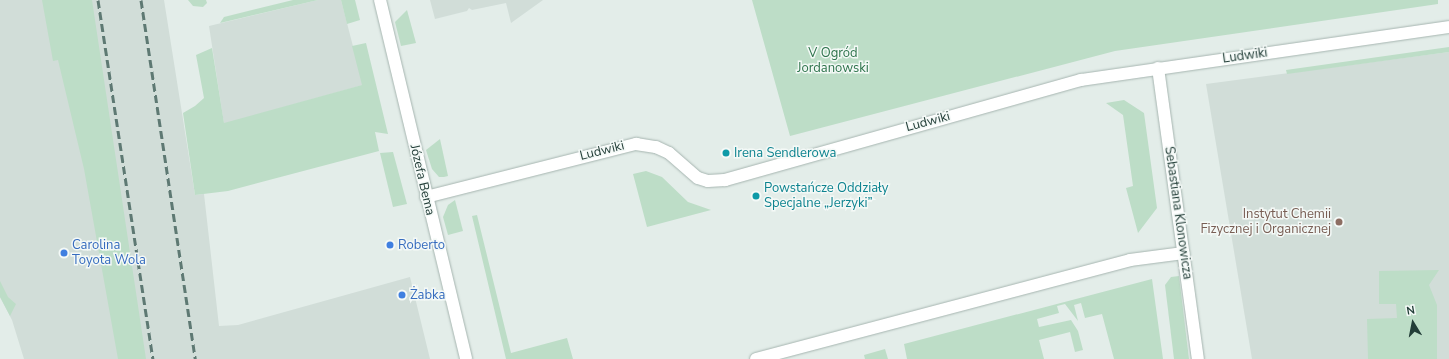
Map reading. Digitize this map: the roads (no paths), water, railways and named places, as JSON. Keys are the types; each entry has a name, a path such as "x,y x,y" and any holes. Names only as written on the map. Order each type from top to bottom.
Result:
{"street":[{"name":"Józefa Bema","path":"380,0 466,359"},
{"name":"Ludwiki","path":"426,197 636,144 656,147 669,152 698,178 708,181 725,180 1081,80 1449,27"},
{"name":"Sebastiana Klonowicza","path":"1158,68 1198,359"},
{"path":"756,359 1130,260 1184,253"}],"railway":[{"path":"98,0 153,359"},
{"path":"141,0 195,359"}],"place":[{"name":"Irena Sendlerowa","path":"726,153"},
{"name":"Powstańcze Oddziały Specjalne „Jerzyki”","path":"756,196"},
{"name":"Instytut Chemii Fizycznej i Organicznej","path":"1339,222"},
{"name":"Roberto","path":"390,245"},
{"name":"Carolina Toyota Wola","path":"64,253"},
{"name":"Żabka","path":"402,295"}],"park label":[{"name":"V Ogród Jordanowski","path":"833,62"}]}
